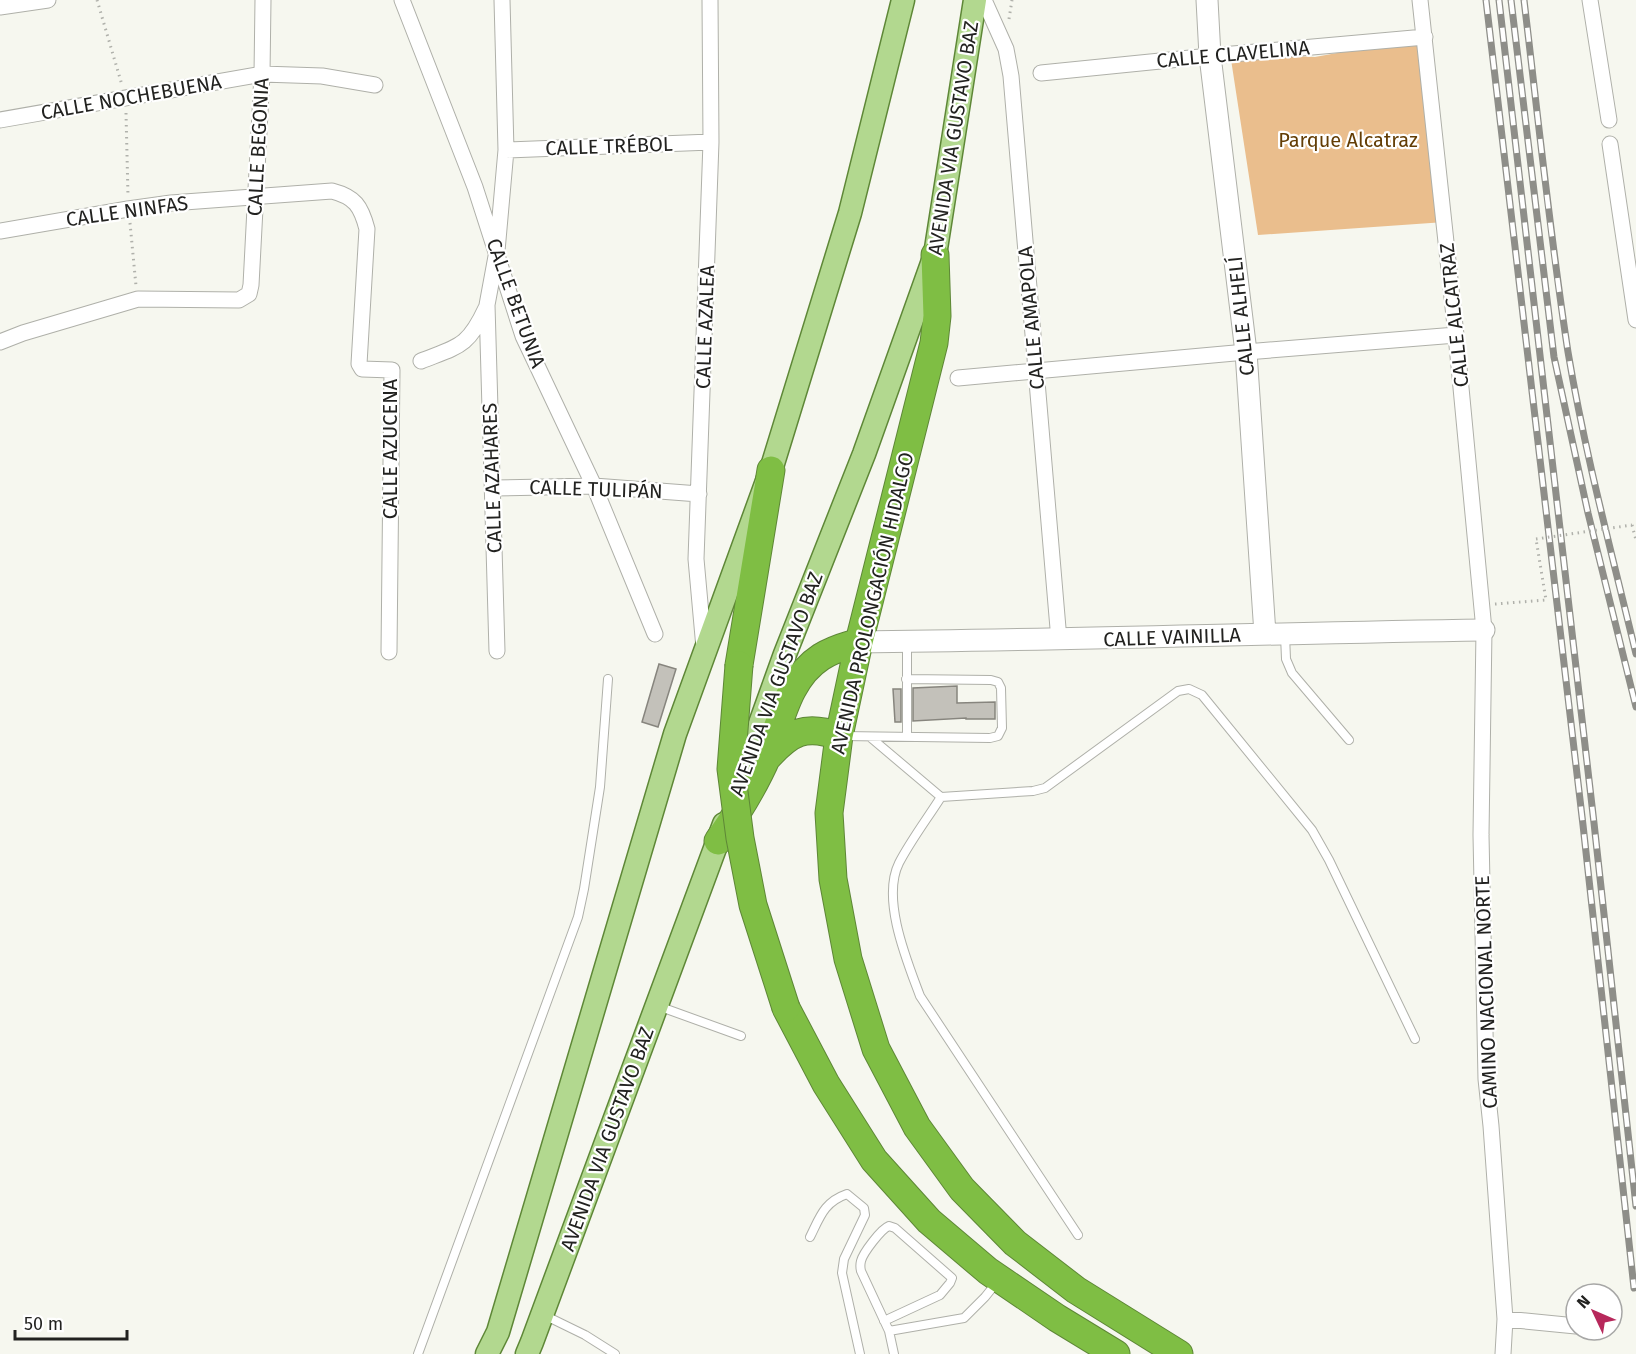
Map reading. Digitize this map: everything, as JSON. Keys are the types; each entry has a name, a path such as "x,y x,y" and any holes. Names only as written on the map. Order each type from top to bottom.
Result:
{"highway":[{"name":"AVENIDA PROLONGACIÓN HIDALGO","path":"936,255 937,316 934,343 859,642 839,736 829,813 833,879 848,959 876,1049 917,1127 962,1189 1015,1243 1076,1290 1179,1354"},
{"path":"771,470 739,665 731,769 740,838 753,904 786,1008 826,1084 874,1160 929,1221 1000,1279 1057,1318 1116,1354"},
{"path":"718,841 744,803 766,758 797,680 820,657 835,649 859,642"},
{"path":"766,758 788,737 798,733 810,730 824,731 839,736"}],"main road":[{"path":"487,1354 498,1332 675,734 771,470 850,213 903,0"},
{"name":"AVENIDA VIA GUSTAVO BAZ","path":"526,1354 543,1314 785,654 864,454 936,255 975,0"}],"street":[{"path":"0,7 48,0"},
{"name":"CALLE BEGONIA","path":"0,342 138,299 239,300 249,294 262,74 263,0"},
{"name":"CALLE BETUNIA","path":"402,0 475,188 524,336 594,486 655,634"},
{"name":"CALLE AZAHARES","path":"497,651 487,305 497,251 507,150 502,0"},
{"name":"CALLE AZALEA","path":"704,654 696,559 711,142 710,0"},
{"name":"CALLE AMAPOLA","path":"984,0 1006,50 1011,76 1059,640"},
{"name":"CALLE ALHELÍ","path":"1207,0 1210,56 1246,352 1275,633"},
{"name":"CALLE ALCATRAZ","path":"1420,0 1456,335 1484,630"},
{"path":"1590,0 1609,120"},
{"name":"CALLE CLAVELINA","path":"1041,73 1425,37"},
{"name":"CALLE NOCHEBUENA","path":"0,120 262,74 322,76 375,85"},
{"name":"CALLE TRÉBOL","path":"507,150 711,142"},
{"path":"1610,144 1636,320"},
{"name":"CALLE NINFAS","path":"0,231 161,204 332,191 344,194 357,203"},
{"name":"CALLE AZUCENA","path":"357,203 367,229 358,364 362,369 367,370 392,370 389,652"},
{"name":"CALLE AZAHARES","path":"421,361 456,347 470,337 477,328 487,305"},
{"path":"958,378 1456,335"},
{"name":"CALLE TULIPÁN","path":"493,488 594,486 699,494"},
{"name":"CALLE VAINILLA","path":"859,642 1059,640 1275,633 1484,630"},
{"name":"CAMINO NACIONAL NORTE","path":"1484,630 1481,835 1486,1079 1505,1319 1503,1354"},
{"path":"1505,1319 1564,1325"}],"lane":[{"path":"1275,633 1292,673 1349,740"},
{"path":"906,737 907,642"},
{"path":"418,1354 578,916 600,787 608,679"},
{"path":"839,736 990,738 998,736 1002,728 998,682 906,679"},
{"path":"870,737 941,797 1033,791 1045,788 1178,691 1189,688 1202,696 1312,830 1329,860 1415,1039"},
{"path":"941,797 898,865 893,889 896,922 903,952 920,996 1078,1235"},
{"path":"657,1005 741,1036"},
{"path":"810,1237 823,1211 836,1198 847,1194 864,1208 865,1215 844,1259 842,1272 860,1354"},
{"path":"884,1321 940,1295 952,1278 890,1226 885,1228 862,1257 860,1264 861,1271 884,1321 889,1331 894,1354"},
{"path":"889,1331 964,1318 1000,1279"},
{"path":"543,1314 585,1335 615,1354"}],"path":[{"path":"96,0 126,98"},
{"path":"1482,605 1545,600 1536,539 1632,525 1636,540"}],"green space":[{"name":"Parque Alcatraz","path":"1425,37 1445,222 1258,235 1230,53 1315,57"}],"building":[{"path":"659,664 676,669 658,727 642,722"},
{"path":"957,686 957,703 995,702 995,719 913,721 913,688"},
{"path":"893,689 901,689 901,722 895,722"}],"railway":[{"path":"1486,0 1583,825 1634,1288"},
{"path":"1499,0 1636,1206"},
{"path":"1511,0 1554,357 1588,513 1636,707"},
{"path":"1524,0 1568,352 1591,466 1636,654"}]}
